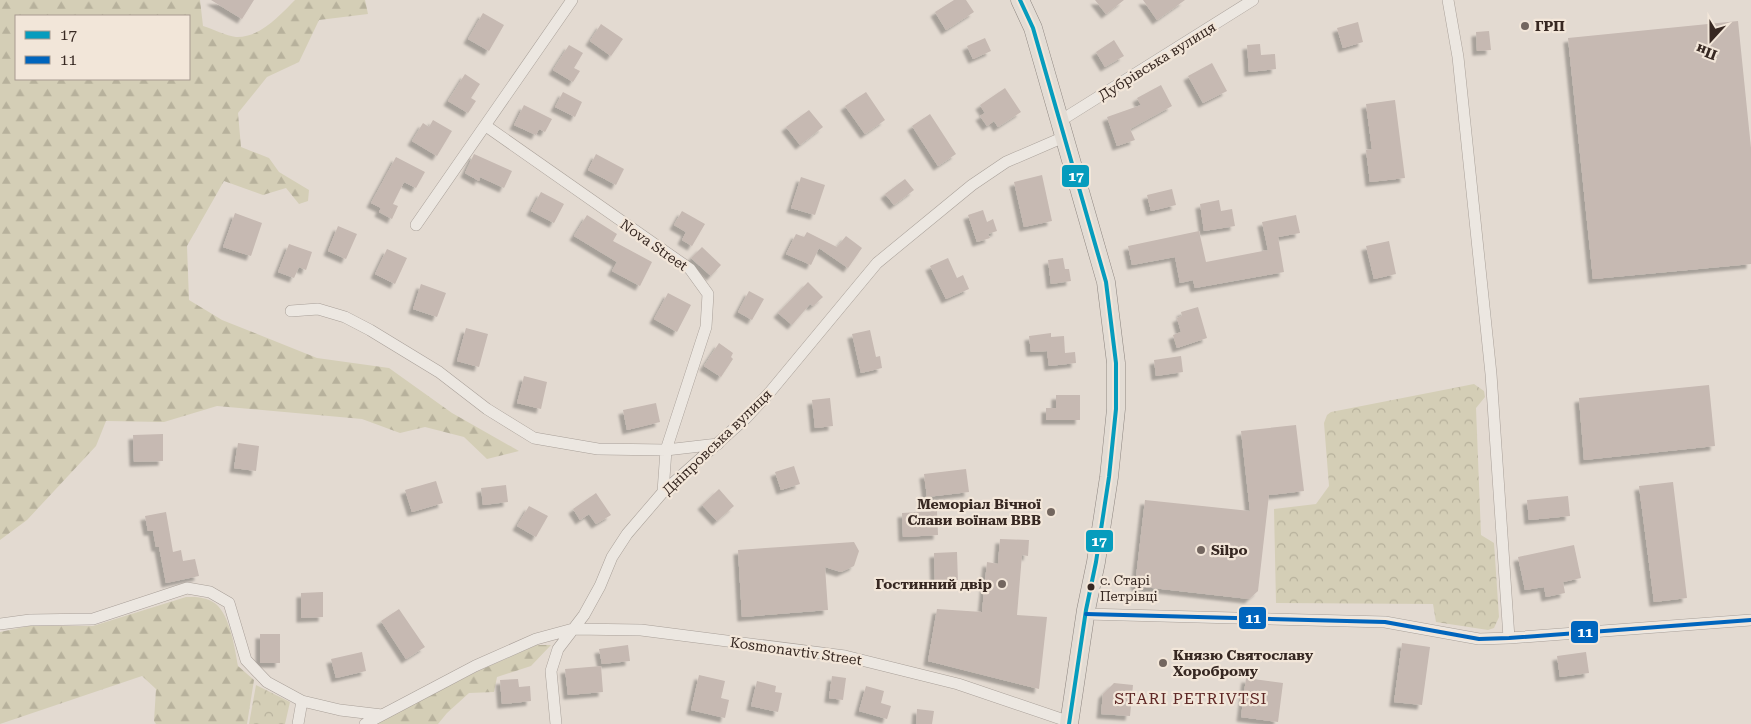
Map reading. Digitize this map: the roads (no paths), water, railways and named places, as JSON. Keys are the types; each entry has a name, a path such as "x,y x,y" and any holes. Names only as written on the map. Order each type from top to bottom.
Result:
{"main road":[{"path":"1020,0 1033,28 1106,282 1116,363 1116,409 1109,477 1070,723"}],"street":[{"path":"416,225 572,0"},
{"name":"Дубрівська вулиця","path":"1062,129 1253,0"},
{"path":"1448,0 1458,57 1491,374 1509,638"},
{"name":"Nova Street","path":"486,126 690,269 708,294 706,327 666,450 663,492"},
{"name":"Дніпровська вулиця","path":"556,724 550,671 558,649 588,608 612,557 627,534 663,492 746,418 770,392 877,262 972,185 1006,162 1062,129"},
{"path":"291,311 318,310 345,317 370,330 440,372 487,409 534,438 598,449 666,450 718,444"},
{"path":"0,624 30,620 93,619 187,588 210,592 229,603 246,660 267,682 302,701 340,710 382,714"},
{"path":"1086,614 1385,622 1479,639 1751,620"},
{"path":"366,724 493,658 536,639 573,629"},
{"name":"Kosmonavtiv Street","path":"573,629 641,630 845,656 958,684 1070,723"},
{"path":"298,724 302,701"}],"place":[{"name":"ГРП","path":"1525,26"},
{"name":"Меморіал Вічної Слави воїнам ВВВ","path":"1051,512"},
{"name":"Silpo","path":"1201,550"},
{"name":"Гостинний двір","path":"1002,584"},
{"name":"с. Старі Петрівці","path":"1091,587"},
{"name":"Князю Святославу Хороброму","path":"1163,663"}],"district":[{"name":"STARI PETRIVTSI","path":"1191,698"}]}
